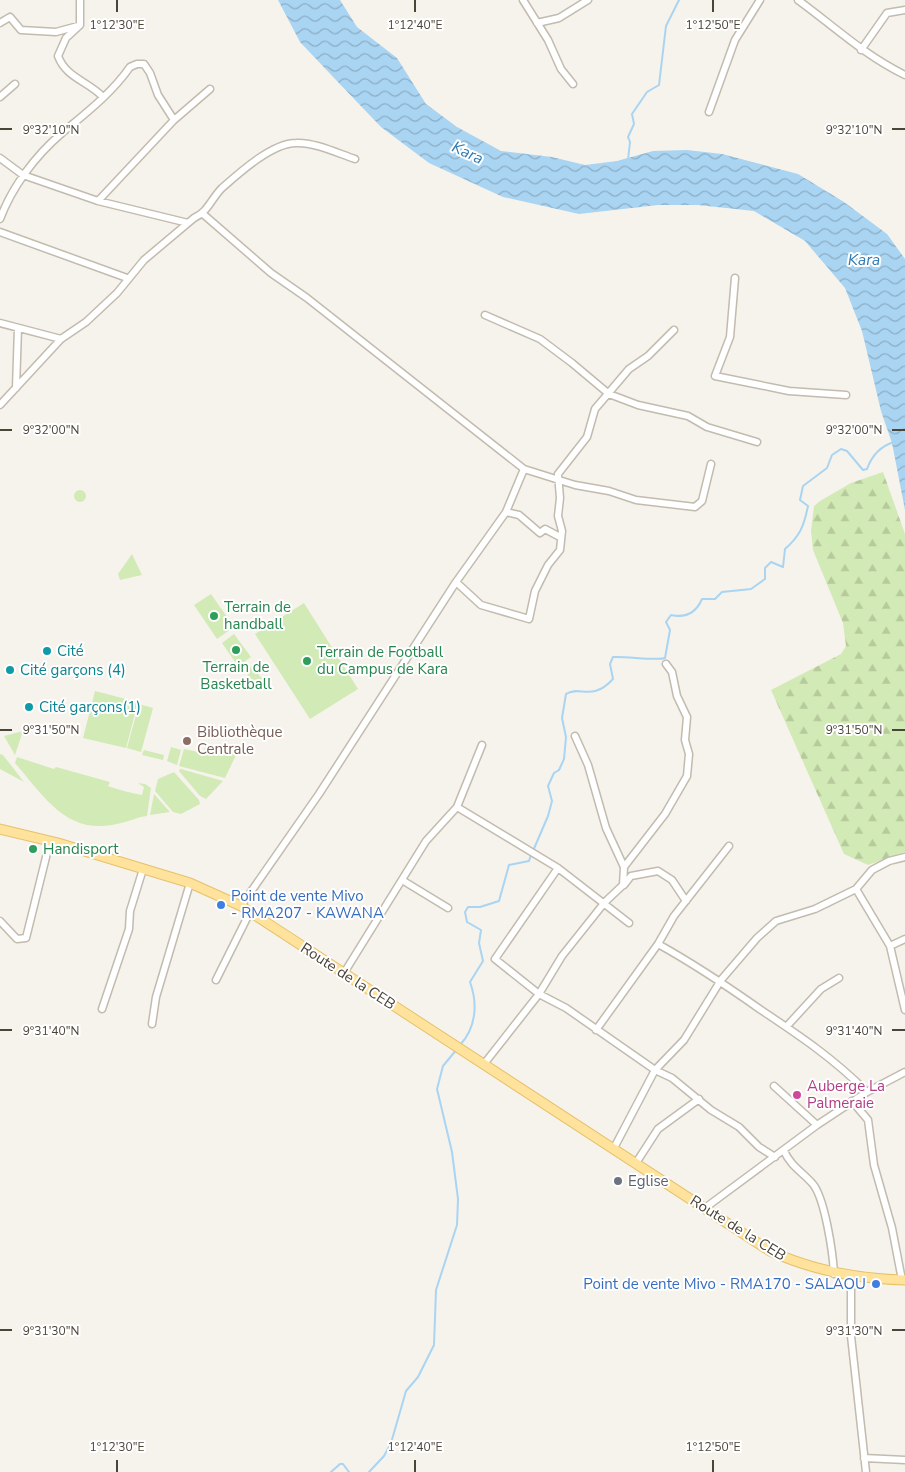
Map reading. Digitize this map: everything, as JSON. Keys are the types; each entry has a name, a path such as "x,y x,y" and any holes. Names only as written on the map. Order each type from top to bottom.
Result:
{"main road":[{"name":"Route de la CEB","path":"0,829 190,882 241,906 770,1251 796,1263 834,1274 851,1277 904,1280"}],"street":[{"path":"80,0 82,21 80,26 66,38 58,56 66,71 96,89 103,97"},
{"path":"523,0 561,69 573,84"},
{"path":"537,23 559,18 589,0"},
{"path":"709,112 735,40 760,0"},
{"path":"803,1 861,50 880,63 905,75"},
{"path":"861,50 887,12 905,10"},
{"path":"0,23 10,17 21,30 56,32 80,26"},
{"path":"1,215 23,175 61,134 83,118 130,67 144,64 150,73 158,94 174,120"},
{"path":"0,97 14,84"},
{"path":"98,202 174,120 210,89"},
{"path":"0,405 62,339 86,322 117,293 127,278 144,260 188,222 203,214 220,190 266,154 285,144 297,142 355,158"},
{"path":"0,158 23,175 98,202 188,222"},
{"path":"203,214 271,273 307,298 524,469 558,478 574,485 609,491 636,500 695,507 702,501 711,464"},
{"path":"0,232 127,278"},
{"path":"735,278 731,332 715,376 789,391 846,395"},
{"path":"485,316 540,340 572,362 609,394 638,405 688,416 707,427 758,442"},
{"path":"0,323 62,339"},
{"path":"16,388 18,328"},
{"path":"456,582 481,605 529,619 535,591 548,565 558,555 562,531 558,516 560,498 558,474 586,436 596,409 629,369 648,356 674,330"},
{"path":"241,906 320,794 456,582 506,512 524,469"},
{"path":"506,512 519,515 540,533 545,528 560,537"},
{"path":"624,867 665,814 687,776 689,754 685,740 687,717 674,685 672,672 666,664"},
{"path":"575,736 588,765 606,828 624,867 624,885"},
{"path":"344,973 426,841 458,807 482,745"},
{"path":"458,807 558,868 605,902 629,923"},
{"path":"0,921 17,939 26,938 50,842"},
{"path":"596,1030 658,944 674,916 729,846"},
{"path":"614,1148 655,1070 684,1040 721,980 757,938 776,921 814,909 856,889 872,870 905,857"},
{"path":"558,868 495,959 540,994 566,1008 655,1070 672,1078 711,1110 739,1127 759,1147 775,1157"},
{"path":"102,1008 129,929 130,910 143,869"},
{"path":"484,1064 540,994 562,956 605,902 631,876 658,871 672,880 686,901"},
{"path":"402,880 448,908"},
{"path":"152,1024 156,997 190,882"},
{"path":"856,889 890,946 905,1010"},
{"path":"216,980 250,912"},
{"path":"890,946 905,939"},
{"path":"658,944 721,980 787,1026 840,1065 867,1092"},
{"path":"787,1026 821,988 839,978"},
{"path":"705,1208 852,1101 905,1072"},
{"path":"774,1086 817,1125"},
{"path":"636,1163 658,1129 698,1099"},
{"path":"852,1101 868,1120 874,1165 892,1228 904,1280"},
{"path":"784,1151 789,1162 812,1183 818,1193 833,1253 834,1274"},
{"path":"851,1277 851,1336 866,1472"},
{"path":"864,1458 905,1460"}],"green space":[{"path":"883,472 905,534 905,852 868,865 844,854 771,690 841,654 846,646 843,623 813,550 811,531 814,506 851,483"},
{"path":"78,490 82,490 86,496 82,502 78,502 74,498 74,494"},
{"path":"132,554 142,575 120,580 118,574"},
{"name":"Terrain de handball","path":"211,594 234,627 217,639 194,605"},
{"name":"Terrain de Football du Campus de Kara","path":"304,603 358,689 310,719 255,634"},
{"name":"Terrain de Basketball","path":"234,634 251,657 238,666 222,643"},
{"path":"252,666 263,680 256,685 245,671"},
{"path":"95,691 138,702 126,748 83,738"},
{"path":"139,704 153,708 141,752 127,748"},
{"path":"23,731 15,755 4,736"},
{"path":"206,744 237,753 225,778 179,766 184,749 203,753"},
{"path":"171,747 181,750 177,765 167,761"},
{"path":"144,750 164,755 163,760 142,755"},
{"path":"0,754 3,755 24,782 0,769"},
{"path":"17,757 54,769 56,767 110,782 108,786 142,795 144,787 138,783 145,784 151,788 147,816 106,826 89,825 74,821 61,813 38,790 15,763"},
{"path":"180,769 223,781 206,799 200,796 179,771"},
{"path":"174,772 199,800 200,804 181,814 173,812 155,791 158,779"},
{"path":"154,794 170,812 150,815"}],"water":[{"name":"Kara","path":"278,0 340,0 357,27 397,58 426,104 457,127 501,151 552,157 585,165 617,161 653,151 687,150 722,154 798,174 844,202 887,234 905,259 905,510 892,443 881,411 862,331 845,288 805,241 754,211 698,205 658,205 579,214 503,197 429,163 381,127 300,42"}],"waterway":[{"path":"628,160 630,142 628,137 634,124 632,114 647,92 659,85 666,26 679,0"},
{"path":"533,851 548,816 552,801 548,786 564,759 566,737 562,718 566,694 576,691 599,690 606,686 613,679 610,664 613,657 665,658 670,630 666,622 671,615 681,616 690,613 697,608 702,599 715,599 722,592 751,589 765,579 765,568 771,562 783,567 785,549 798,535 808,506 800,500 803,486 827,468 832,455 841,449 847,451 863,470 867,469 871,459 877,452 894,442"},
{"path":"460,1045 469,1031 474,1015 473,990 470,982 483,961 479,943 481,930 467,922 465,912 468,907 480,907 499,901 509,865 529,861 531,855"},
{"path":"369,1472 384,1456 391,1443 406,1391 418,1377 434,1345 436,1290 457,1225 458,1199 452,1152 437,1089 443,1066 457,1049"},
{"path":"331,1472 340,1464 343,1464 349,1472"}],"place":[{"name":"Terrain de handball","path":"214,616"},
{"name":"Terrain de Basketball","path":"236,650"},
{"name":"Cité","path":"47,651"},
{"name":"Terrain de Football du Campus de Kara","path":"307,661"},
{"name":"Cité garçons (4)","path":"10,670"},
{"name":"Cité garçons(1)","path":"29,707"},
{"name":"Bibliothèque Centrale","path":"187,741"},
{"name":"Handisport","path":"33,849"},
{"name":"Point de vente Mivo - RMA207 - KAWANA","path":"221,905"},
{"name":"Auberge La Palmeraie","path":"797,1095"},
{"name":"Eglise","path":"618,1181"},
{"name":"Point de vente Mivo - RMA170 - SALAOU","path":"876,1284"}]}
